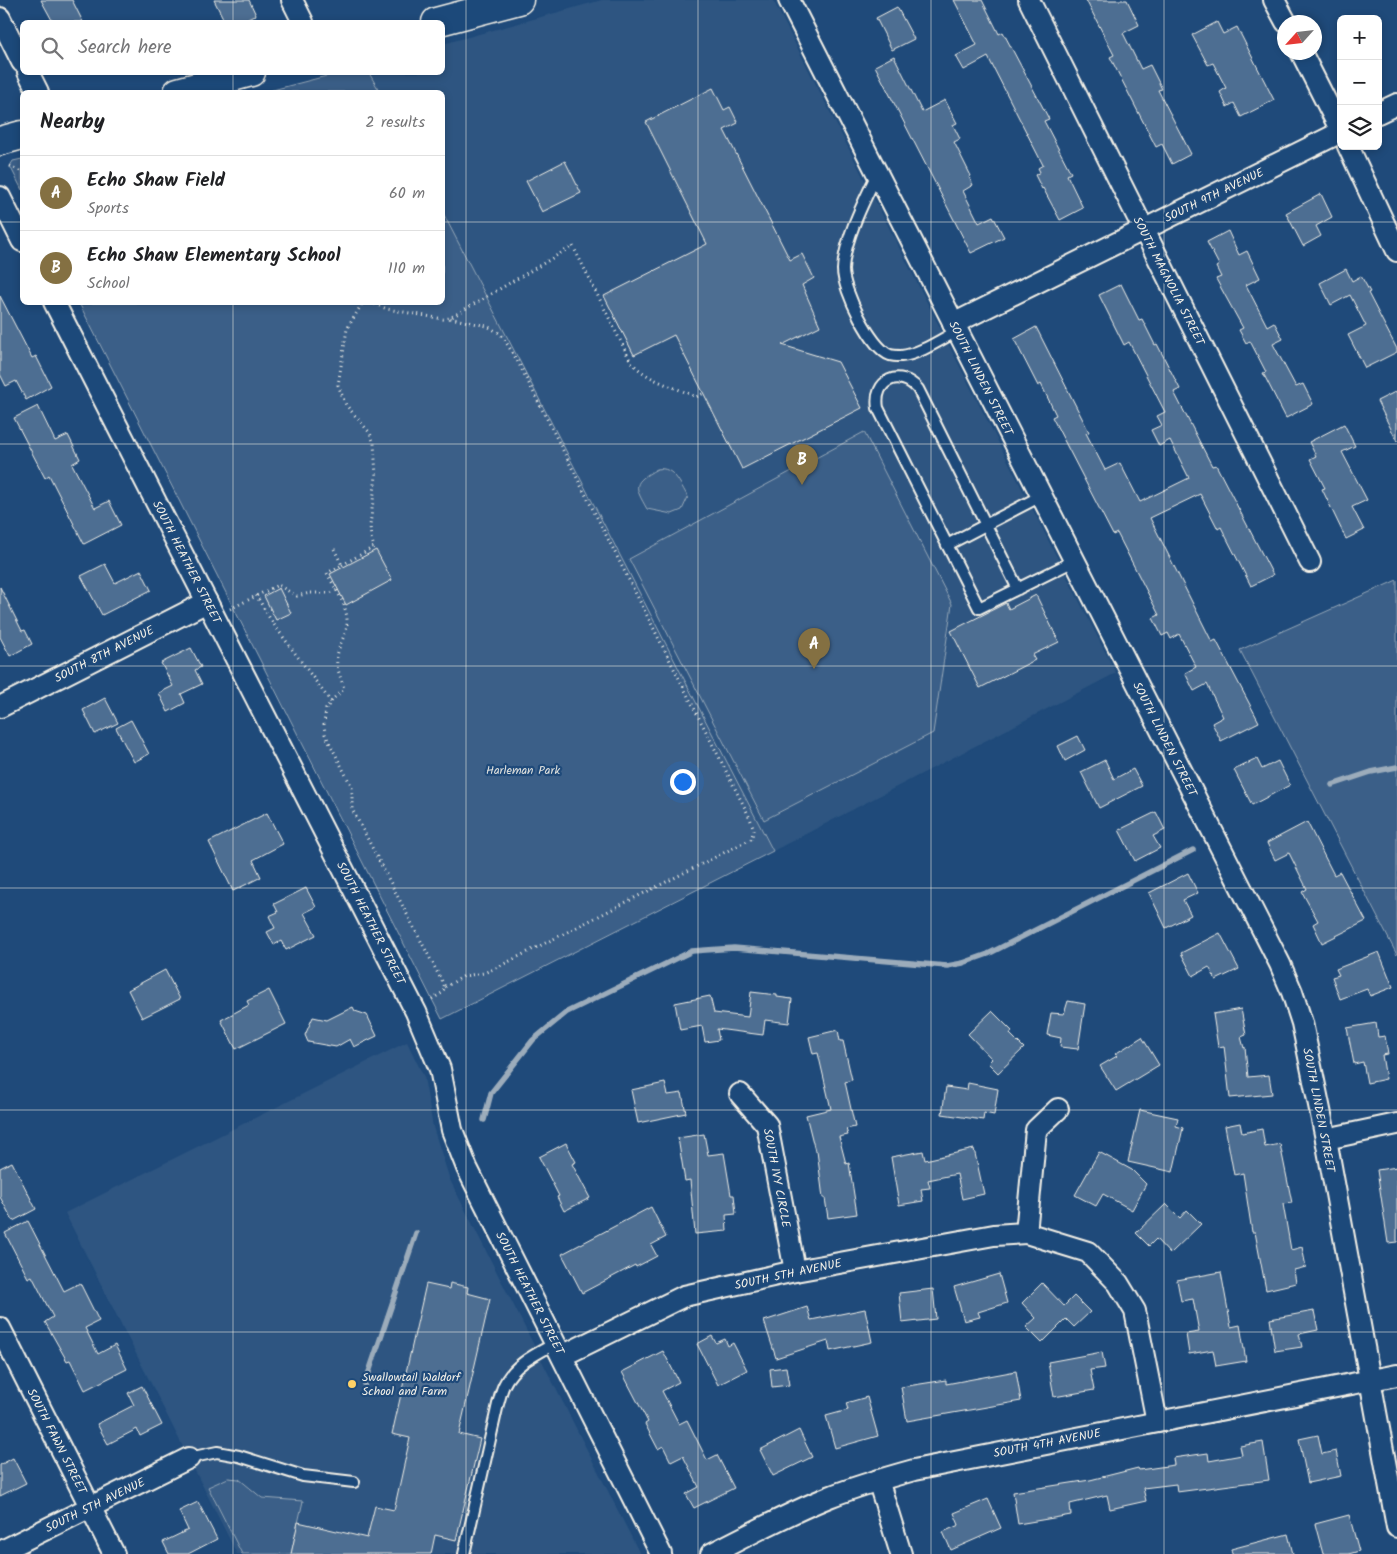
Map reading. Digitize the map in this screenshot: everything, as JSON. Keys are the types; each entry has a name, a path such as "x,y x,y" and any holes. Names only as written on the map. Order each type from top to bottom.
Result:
{"main road":[{"path":"444,20 519,0"},
{"path":"185,90 240,75"},
{"path":"0,141 20,136"}],"street":[{"path":"292,0 302,20"},
{"name":"SOUTH LINDEN STREET","path":"789,0 1280,964 1292,992 1302,1023 1326,1139 1397,1527"},
{"name":"SOUTH MAGNOLIA STREET","path":"1029,0 1310,562"},
{"path":"1274,0 1282,15"},
{"path":"0,18 20,58"},
{"path":"1305,60 1337,123"},
{"path":"30,75 37,90"},
{"path":"1382,111 1397,104"},
{"name":"SOUTH 9TH AVENUE","path":"955,328 1143,230 1337,133"},
{"path":"1350,150 1397,251"},
{"path":"0,197 20,237"},
{"name":"SOUTH HEATHER STREET","path":"56,305 416,1012 440,1069 452,1130 467,1168 661,1554"},
{"name":"SOUTH 8TH AVENUE","path":"0,707 211,609"},
{"name":"SOUTH IVY CIRCLE","path":"740,1094 767,1125 795,1271"},
{"path":"1058,1109 1036,1130 1026,1233 1088,1252 1118,1284 1135,1311 1157,1422"},
{"path":"1326,1139 1397,1124"},
{"name":"SOUTH 5TH AVENUE","path":"559,1350 684,1296 795,1271 994,1235 1026,1233"},
{"name":"SOUTH FAWN STREET","path":"0,1328 114,1554"},
{"name":"SOUTH 4TH AVENUE","path":"711,1554 828,1497 914,1470 1397,1375"},
{"name":"SOUTH 5TH AVENUE","path":"0,1552 189,1458"},
{"path":"878,1480 901,1554"}],"lane":[{"path":"877,174 858,215 847,250 843,271 856,309 878,346 889,355 901,356 912,354 955,328"},
{"path":"1018,589 918,389 907,379 893,379 886,382 878,393 878,408 979,608 1018,589 1074,561"},
{"path":"947,545 1041,496"},
{"path":"464,1554 504,1384 516,1368 533,1356 559,1350"},
{"path":"189,1458 216,1452 239,1456 303,1476 354,1482"}],"path":[{"path":"10,166 20,171"},
{"path":"450,318 573,246 635,366 658,382 677,390 696,397 704,393"},
{"path":"361,305 347,328 338,385 346,405 370,433 374,443 376,476 370,526 374,547 327,573 345,606 347,617 346,633 338,651 337,666 344,689 326,709 326,734 352,787 352,809 445,987"},
{"path":"377,305 387,309 443,319 450,318 487,326 501,334 517,360 750,818 754,830 751,839 506,963 484,973 464,976 445,987 442,994 432,999"},
{"path":"334,549 342,565"},
{"path":"211,609 256,595 278,584 296,596 310,593 330,593 336,590"},
{"path":"256,595 272,622 331,702"}],"shaded area":[{"path":"602,0 773,0 1116,673 773,851 445,217 445,90 379,90 370,75 445,75 445,43"},
{"name":"Swallowtail Waldorf School and Farm","path":"407,1042 424,1077 433,1127 450,1180 640,1554 237,1554 65,1213"}],"green space":[{"path":"330,75 370,75 379,90 273,90"},
{"path":"20,159 20,186 10,166 13,161"},
{"name":"Harleman Park","path":"445,217 773,851 442,1019 80,305 445,305"},
{"path":"864,432 952,604 933,733 764,820 629,559"},
{"path":"657,469 668,470 676,477 688,497 682,510 672,514 647,509 638,490 639,482"},
{"path":"1397,580 1397,955 1240,650"},
{"path":"228,1478 239,1479 262,1498 303,1501 291,1554 242,1554 208,1487"}],"building":[{"path":"41,0 72,0 82,20 52,20"},
{"path":"214,0 249,0 256,15 246,20 224,20"},
{"path":"954,0 982,0 999,34 1003,32 1049,119 1044,121 1071,173 1067,175 1083,208 1060,220 1035,175 1040,172 1038,168 1043,165 988,57 964,70 956,56 977,45"},
{"path":"1086,0 1127,0 1139,25 1123,33 1141,69 1150,65 1162,89 1158,90 1191,154 1172,164 1162,144 1156,147 1110,57 1114,55"},
{"path":"897,7 914,39 892,50 876,18"},
{"path":"1217,22 1223,34 1237,27 1274,100 1241,117 1234,103 1227,107 1220,92 1226,88 1213,63 1208,65 1192,35"},
{"path":"894,56 922,112 945,100 957,123 953,125 960,139 954,142 971,176 969,177 973,185 963,191 979,223 993,216 1004,237 971,253 875,66"},
{"path":"713,88 724,110 730,107 738,123 724,130 790,260 802,254 814,278 802,285 820,326 782,345 838,362 862,408 742,469 674,335 634,355 604,296 707,244 646,122"},
{"path":"565,161 581,193 542,212 526,181"},
{"path":"1321,194 1332,217 1316,226 1321,236 1303,246 1286,213"},
{"path":"1228,231 1239,255 1247,251 1260,278 1246,285 1267,326 1274,322 1283,339 1273,344 1296,387 1303,384 1313,404 1286,418 1263,373 1266,372 1250,341 1246,343 1239,330 1243,328 1216,279 1221,277 1216,267 1219,265 1207,242"},
{"path":"1346,269 1352,281 1361,276 1397,349 1397,352 1365,368 1348,335 1366,326 1350,295 1331,305 1320,283"},
{"path":"1121,284 1139,320 1142,319 1155,345 1157,344 1180,389 1174,392 1212,466 1216,465 1273,575 1251,586 1221,527 1218,529 1200,494 1150,518 1212,642 1216,640 1259,722 1221,741 1212,723 1223,717 1207,684 1194,691 1185,673 1196,667 1179,634 1171,639 1168,633 1162,636 1153,618 1159,615 1117,533 1113,535 1052,417 1056,415 1041,384 1038,386 1014,339 1036,327 1089,432 1086,433 1105,470 1120,463 1140,502 1189,478 1170,440 1159,446 1151,430 1162,425 1157,416 1165,412 1129,342 1124,345 1099,295"},
{"path":"0,296 32,358 36,356 51,386 26,400 16,381 6,386 0,374"},
{"path":"1397,391 1397,441 1377,401"},
{"path":"38,406 55,441 68,435 80,459 72,464 95,508 109,501 121,525 84,544 49,475 45,478 14,418"},
{"path":"1344,424 1355,446 1342,452 1367,500 1352,507 1364,530 1346,539 1322,489 1325,488 1310,459 1316,456 1309,442"},
{"path":"376,550 392,580 346,605 330,574"},
{"path":"105,564 115,583 141,570 151,590 102,615 81,576"},
{"path":"0,587 22,631 25,630 32,644 10,656 0,637"},
{"path":"279,588 291,613 276,620 264,596"},
{"path":"1036,595 1059,642 1032,655 1035,660 980,688 951,631 1006,603 1009,609"},
{"path":"191,648 201,667 195,670 202,684 181,694 185,703 168,712 159,693 173,686 161,663"},
{"path":"105,698 118,723 95,734 83,710"},
{"path":"131,720 149,754 134,762 116,728"},
{"path":"1078,736 1085,750 1065,761 1058,746"},
{"path":"1257,759 1262,769 1278,761 1290,785 1252,805 1234,770"},
{"path":"1105,760 1114,779 1133,769 1142,786 1099,808 1081,772"},
{"path":"1156,812 1165,830 1153,836 1160,848 1135,861 1119,830"},
{"path":"267,813 283,844 253,860 261,877 233,891 209,842"},
{"path":"1307,822 1334,875 1340,872 1366,921 1322,943 1313,924 1318,921 1302,892 1307,889 1289,853 1275,860 1267,843"},
{"path":"1188,873 1198,893 1183,900 1191,915 1166,928 1149,893"},
{"path":"306,888 316,907 304,913 316,935 286,950 281,941 274,945 267,932 275,928 269,916 278,912 274,904"},
{"path":"1220,933 1239,969 1216,980 1209,967 1193,976 1181,953"},
{"path":"1379,952 1393,987 1370,996 1367,989 1340,999 1332,977 1339,975 1336,969"},
{"path":"165,970 180,999 142,1018 128,990"},
{"path":"269,990 286,1024 236,1049 221,1020 249,1005 247,1001"},
{"path":"751,992 792,999 789,1023 765,1020 763,1035 717,1029 719,1040 705,1042 702,1026 680,1030 675,1003 710,996 714,1013 748,1017"},
{"path":"1068,1001 1085,1004 1078,1049 1060,1047 1061,1038 1047,1035 1051,1013 1064,1014"},
{"path":"353,1007 355,1011 367,1015 377,1036 354,1047 350,1039 336,1047 308,1042 305,1035 313,1017 327,1020"},
{"path":"1241,1009 1246,1035 1241,1037 1245,1047 1248,1077 1269,1075 1272,1094 1230,1098 1224,1046 1218,1047 1213,1014"},
{"path":"992,1011 1012,1031 1010,1034 1024,1048 998,1073 988,1063 992,1059 968,1034"},
{"path":"1376,1023 1378,1037 1385,1036 1388,1054 1382,1055 1386,1079 1367,1083 1363,1062 1354,1064 1347,1028"},
{"path":"838,1030 840,1041 843,1041 852,1080 845,1082 855,1127 846,1129 848,1135 839,1137 846,1164 849,1163 857,1214 828,1218 825,1198 823,1198 817,1151 815,1151 806,1115 831,1109 818,1053 813,1054 809,1037"},
{"path":"1142,1037 1159,1065 1116,1091 1100,1066"},
{"path":"665,1083 668,1095 682,1093 686,1113 638,1123 631,1090"},
{"path":"968,1083 998,1089 994,1115 984,1113 983,1120 942,1114 946,1087 967,1090"},
{"path":"1140,1110 1178,1118 1176,1126 1183,1128 1173,1172 1128,1162"},
{"path":"1240,1123 1242,1133 1262,1129 1265,1147 1280,1144 1292,1203 1283,1204 1291,1250 1302,1247 1306,1267 1294,1270 1296,1283 1266,1290 1255,1232 1252,1232 1243,1173 1234,1175 1225,1126"},
{"path":"704,1134 708,1155 724,1153 731,1195 734,1195 736,1214 726,1215 727,1231 695,1234 690,1180 685,1181 678,1138"},
{"path":"566,1143 576,1162 572,1164 590,1198 564,1211 557,1197 559,1196 539,1157"},
{"path":"974,1149 984,1194 962,1199 957,1174 928,1180 930,1188 921,1189 923,1201 899,1205 891,1157 923,1151 925,1160"},
{"path":"1099,1152 1132,1170 1146,1184 1132,1210 1103,1194 1096,1206 1075,1195"},
{"path":"12,1162 36,1209 13,1221 0,1197 0,1168"},
{"path":"1397,1167 1397,1242 1388,1243 1377,1170"},
{"path":"1166,1204 1180,1218 1187,1210 1201,1224 1170,1254 1156,1239 1149,1246 1136,1233"},
{"path":"651,1207 666,1237 651,1245 657,1256 636,1267 635,1265 582,1293 562,1254"},
{"path":"28,1221 64,1291 80,1283 99,1321 85,1328 98,1354 115,1345 127,1369 85,1390 70,1360 67,1361 45,1322 53,1317 32,1276 28,1278 5,1233"},
{"path":"1221,1272 1231,1327 1240,1325 1246,1361 1216,1366 1213,1350 1189,1354 1186,1334 1199,1332 1193,1299 1181,1301 1177,1280"},
{"path":"999,1274 1007,1303 978,1312 980,1317 964,1321 954,1287"},
{"path":"450,1283 468,1287 467,1293 490,1299 459,1434 480,1439 456,1540 435,1535 431,1554 291,1554 298,1522 367,1538 375,1506 394,1510 410,1438 392,1434 426,1284 449,1289"},
{"path":"1042,1283 1064,1306 1074,1296 1090,1312 1074,1327 1066,1319 1042,1343 1026,1327 1036,1318 1022,1303"},
{"path":"933,1289 936,1319 902,1323 899,1293"},
{"path":"807,1307 811,1320 865,1309 872,1342 830,1351 828,1341 776,1358 764,1321"},
{"path":"1314,1311 1318,1330 1299,1334 1302,1347 1275,1351 1270,1319"},
{"path":"712,1336 716,1343 725,1339 728,1346 733,1343 747,1370 718,1385 697,1344"},
{"path":"663,1351 679,1382 662,1391 679,1424 687,1420 707,1460 717,1455 734,1488 694,1508 686,1494 699,1487 683,1456 671,1462 663,1446 658,1449 645,1424 648,1422 622,1372"},
{"path":"1102,1352 1105,1368 1090,1370 1094,1390 1054,1397 1048,1362"},
{"path":"786,1367 789,1385 772,1387 770,1369"},
{"path":"1016,1371 1021,1401 907,1421 901,1387 946,1380 946,1384"},
{"path":"142,1386 162,1425 140,1436 137,1429 108,1444 97,1424 134,1405 128,1393"},
{"path":"867,1397 878,1436 835,1448 826,1416 848,1410 846,1403"},
{"path":"799,1430 812,1457 773,1476 760,1450"},
{"path":"1318,1435 1322,1454 1336,1451 1341,1476 1308,1483 1299,1439"},
{"path":"1263,1442 1269,1480 1177,1492 1176,1484 1143,1488 1146,1501 1110,1509 1107,1495 1070,1504 1071,1515 1018,1524 1013,1492 1090,1480 1138,1468 1139,1470 1174,1465 1173,1458 1208,1453 1209,1461 1242,1455 1240,1446"},
{"path":"13,1458 26,1483 0,1496 0,1465"},
{"path":"988,1499 1001,1528 951,1550 943,1532 959,1525 954,1513"},
{"path":"198,1502 217,1539 188,1554 169,1554 163,1542 188,1530 179,1511"},
{"path":"1349,1515 1359,1551 1349,1554 1323,1554 1315,1524"},
{"path":"1288,1534 1293,1554 1232,1554 1231,1549"}],"waterway":[{"path":"1332,785 1371,772 1397,767"},
{"path":"484,1120 491,1093 533,1040 567,1012 692,951 734,948 947,966 963,963 988,954 1193,850"},
{"path":"365,1384 416,1233"}],"place":[{"name":"Echo Shaw Elementary School","path":"802,485"},
{"name":"Echo Shaw Field","path":"814,669"},
{"name":"Swallowtail Waldorf School and Farm","path":"352,1384"}]}
